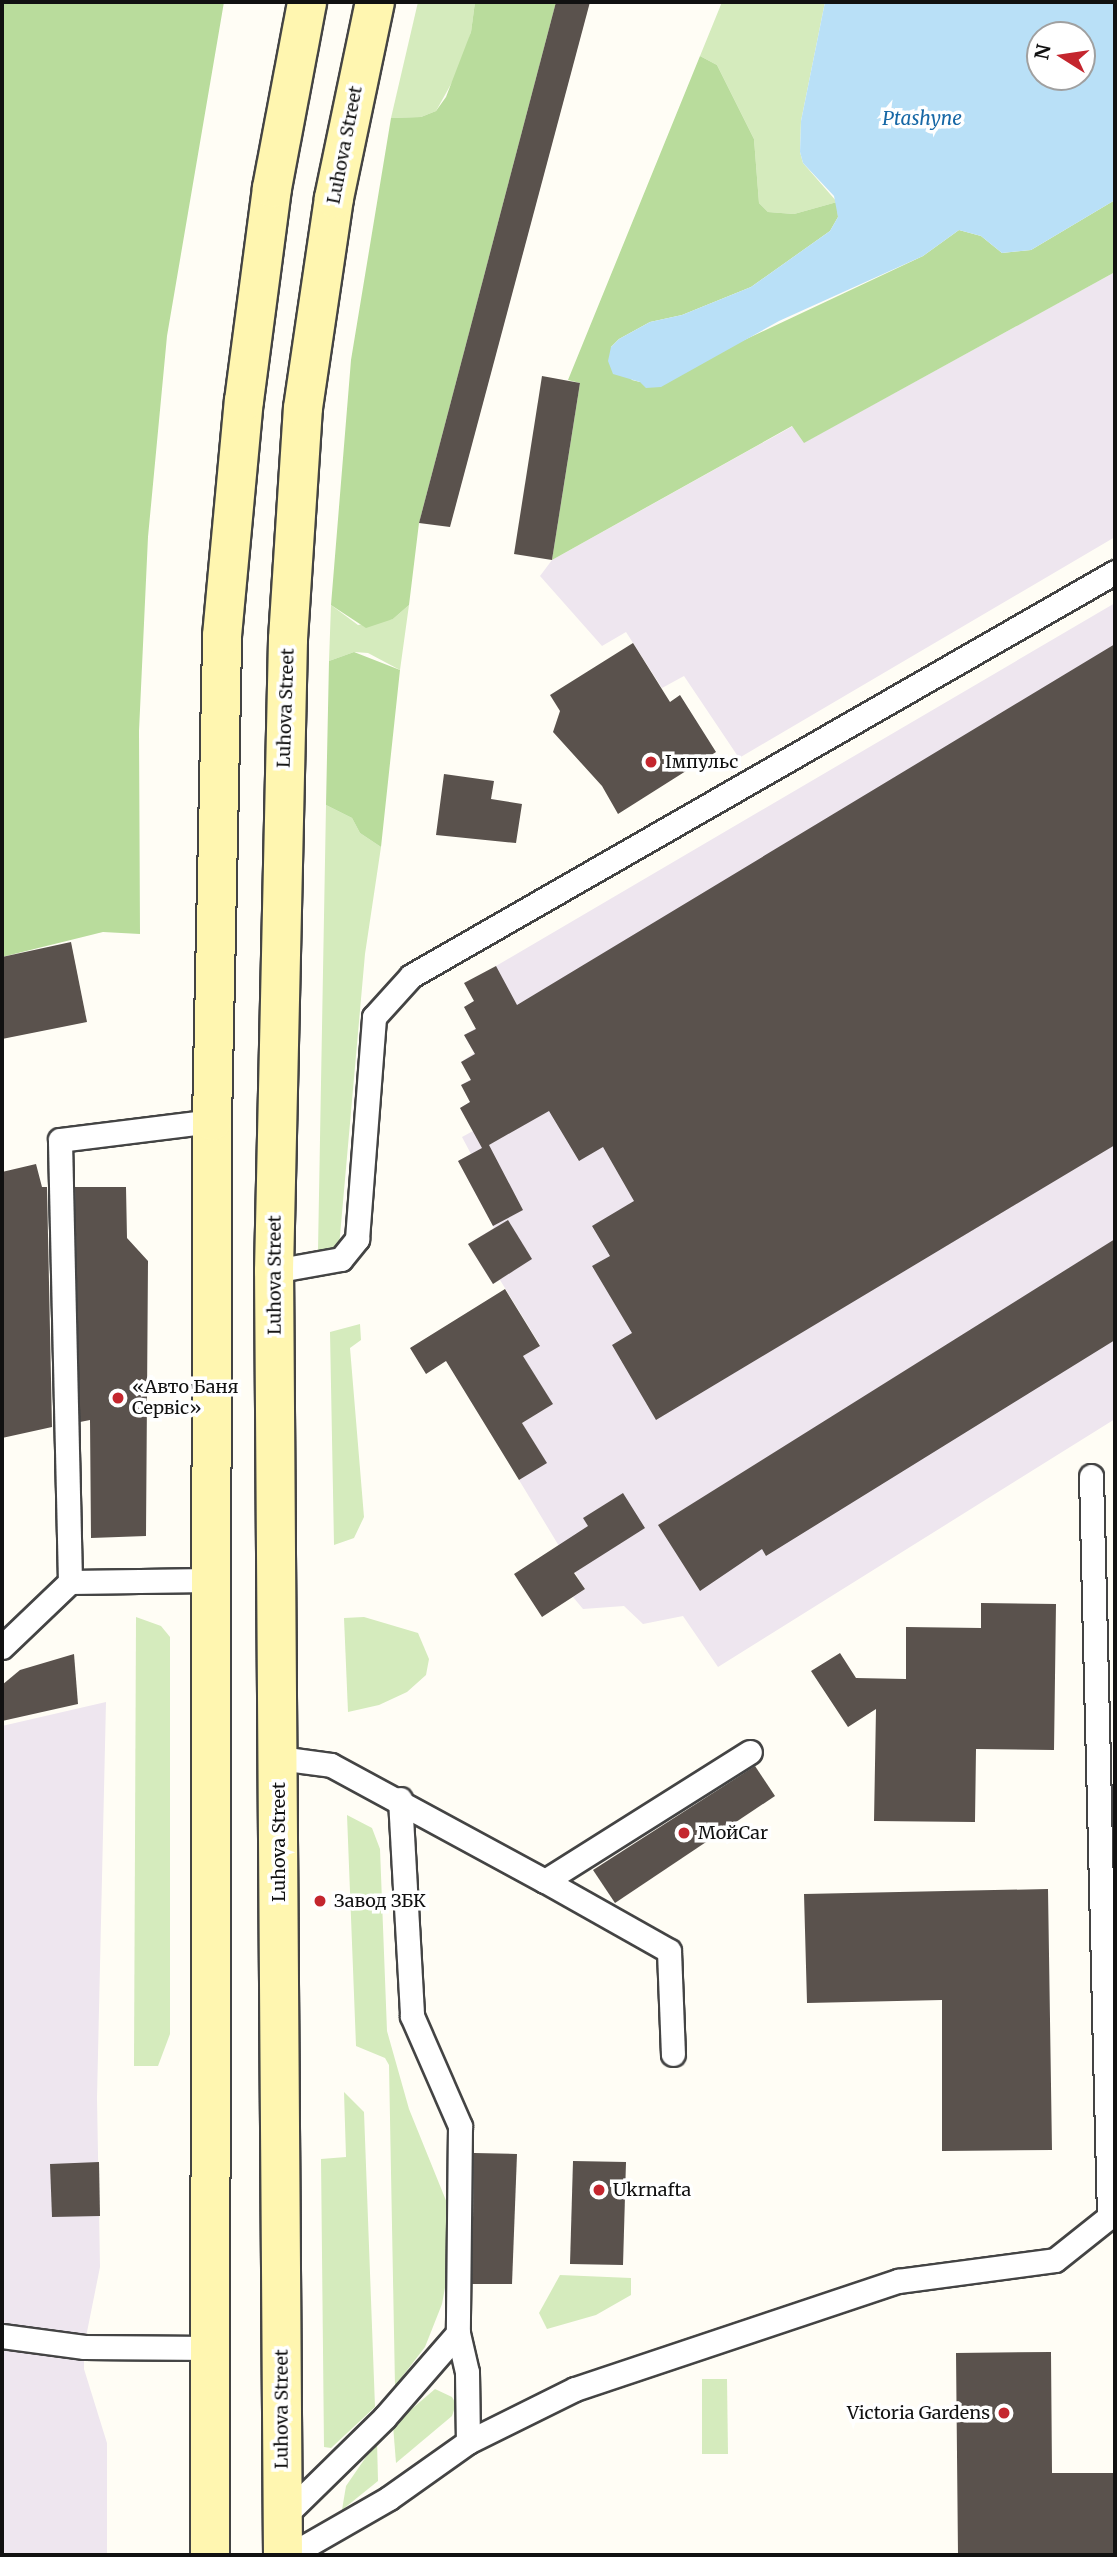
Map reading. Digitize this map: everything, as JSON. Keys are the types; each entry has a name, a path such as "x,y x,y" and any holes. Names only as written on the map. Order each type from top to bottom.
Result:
{"main road":[{"path":"210,2555 209,1580 212,1121 222,636 244,401 265,242 307,2"},
{"name":"Luhova Street","path":"283,2537 274,1271 288,652 303,408 334,198 375,2"}],"lane":[{"path":"274,1271 341,1259 357,1240 374,1017 411,976 1115,572"},
{"path":"70,1582 60,1140 212,1121"},
{"path":"290,2555 389,2498 468,2442 575,2389 898,2281 1055,2260 1108,2217 1110,2081 1091,1476"},
{"path":"2,1647 70,1582 209,1580"},
{"path":"545,1881 750,1752"},
{"path":"279,1758 331,1765 400,1799 669,1951 673,2054"},
{"path":"400,1799 412,2016 460,2126 458,2333 467,2372 468,2442"},
{"path":"283,2537 458,2333"},
{"path":"2,2336 84,2347 211,2348"}],"shaded area":[{"path":"1115,272 1115,537 739,758 684,676 662,688 626,632 602,646 540,576 552,560 793,426 805,442"},
{"path":"1115,603 1115,1419 718,1667 683,1616 643,1624 624,1606 583,1609 573,1597 585,1589 519,1480 546,1463 522,1423 552,1404 523,1356 540,1345 500,1280 493,1284 468,1244 494,1228 458,1161 471,1154 462,1137 473,1131 460,1108 470,1102 461,1085 471,1079 461,1062 474,1053 464,1035 476,1028 464,1007 474,1001 496,966"},
{"path":"106,1702 97,2098 100,2267 84,2347 84,2369 107,2443 107,2555 2,2555 2,1726"}],"green space":[{"path":"2,2 224,2 167,336 148,537 139,731 140,934 103,932 2,957"},
{"path":"418,2 475,2 471,32 460,68 436,111 421,117 391,118"},
{"path":"475,2 556,2 419,523 409,605 393,619 366,628 331,605 351,360 391,118 421,117 436,111 446,97 471,32"},
{"path":"722,2 825,2 801,121 800,152 803,163 837,202 794,214 768,212 759,203 754,139 717,65 700,56"},
{"path":"700,56 717,65 754,139 759,203 768,212 794,214 837,202 838,217 830,231 751,287 682,315 650,322 619,339 611,347 632,380 640,382 708,357 923,256 959,230 981,236 1002,253 1031,250 1115,200 1115,272 804,443 792,426 552,560 580,383 568,380"},
{"path":"331,605 358,625 393,619 409,605 400,670 368,653 354,652 329,661"},
{"path":"354,652 400,670 381,847 360,833 352,818 326,805 329,661"},
{"path":"326,805 352,818 360,833 381,847 365,954 339,1247 318,1250"},
{"path":"360,1324 361,1340 350,1348 364,1517 354,1538 334,1545 330,1332"},
{"path":"136,1617 161,1626 170,1637 170,2034 158,2066 134,2066"},
{"path":"364,1617 418,1633 429,1659 426,1675 407,1692 379,1705 348,1712 344,1618"},
{"path":"347,1815 372,1828 380,1849 387,2031 409,2109 449,2208 449,2266 442,2304 425,2347 395,2386 389,2065 385,2058 356,2046"},
{"path":"344,2092 364,2112 375,2407 331,2448 324,2447 321,2159 346,2157"},
{"path":"560,2275 631,2278 631,2295 596,2315 547,2329 539,2313"},
{"path":"702,2379 727,2379 728,2454 702,2454"},
{"path":"435,2389 452,2397 456,2404 452,2416 396,2463 393,2425"},
{"path":"377,2441 378,2481 342,2510 346,2486"}],"water":[{"name":"Ptashyne","path":"825,2 1115,2 1115,200 1031,250 1002,253 981,236 959,230 923,256 779,321 661,387 646,388 640,382 613,374 608,361 611,347 619,339 650,322 682,315 751,287 830,231 838,217 834,196 803,163 800,152 801,121"}],"building":[{"path":"556,2 590,2 450,527 419,523"},
{"path":"542,376 580,383 552,560 514,554"},
{"path":"633,643 670,702 680,695 716,752 618,814 602,786 553,732 560,711 550,695"},
{"path":"1115,644 1115,1145 656,1420 612,1345 632,1333 592,1266 610,1256 592,1226 634,1201 603,1147 579,1161 549,1111 489,1145 523,1210 493,1226 458,1161 482,1148 460,1108 470,1102 461,1085 471,1080 461,1062 475,1054 464,1035 476,1029 464,1007 474,1001 464,983 496,966 517,1005"},
{"path":"444,774 494,781 491,799 522,804 516,843 436,835"},
{"path":"71,942 87,1022 2,1039 2,957"},
{"path":"36,1164 42,1187 47,1187 52,1427 2,1438 2,1172"},
{"name":"«Авто Баня Сервіс»","path":"75,1187 126,1187 127,1238 148,1261 146,1536 91,1538 90,1420 80,1422"},
{"path":"508,1220 532,1259 493,1284 468,1244"},
{"path":"1115,1239 1115,1340 766,1556 762,1549 700,1591 658,1525"},
{"path":"505,1289 540,1346 523,1356 553,1404 522,1423 547,1463 519,1480 446,1361 426,1374 410,1348"},
{"path":"623,1493 645,1528 574,1573 585,1589 542,1617 514,1574 588,1526 583,1518"},
{"path":"981,1603 1056,1604 1054,1750 976,1749 975,1822 874,1821 876,1709 848,1727 811,1671 840,1653 856,1678 906,1679 906,1627 981,1628"},
{"path":"74,1654 78,1704 2,1721 2,1685 20,1670"},
{"name":"МойCar","path":"755,1766 775,1796 615,1903 593,1870"},
{"path":"1048,1889 1052,2150 942,2151 942,2000 807,2003 804,1894"},
{"path":"474,2153 517,2154 512,2284 472,2284"},
{"name":"Ukrnafta","path":"573,2161 626,2162 623,2265 570,2264"},
{"path":"99,2162 100,2216 52,2217 50,2164"},
{"name":"Victoria Gardens","path":"1051,2352 1052,2473 1115,2473 1115,2555 958,2555 956,2353"}],"place":[{"name":"Імпульс","path":"651,762"},
{"name":"«Авто Баня Сервіс»","path":"118,1398"},
{"name":"МойCar","path":"684,1833"},
{"name":"Завод ЗБК","path":"320,1901"},
{"name":"Ukrnafta","path":"599,2190"},
{"name":"Victoria Gardens","path":"1004,2413"}]}
